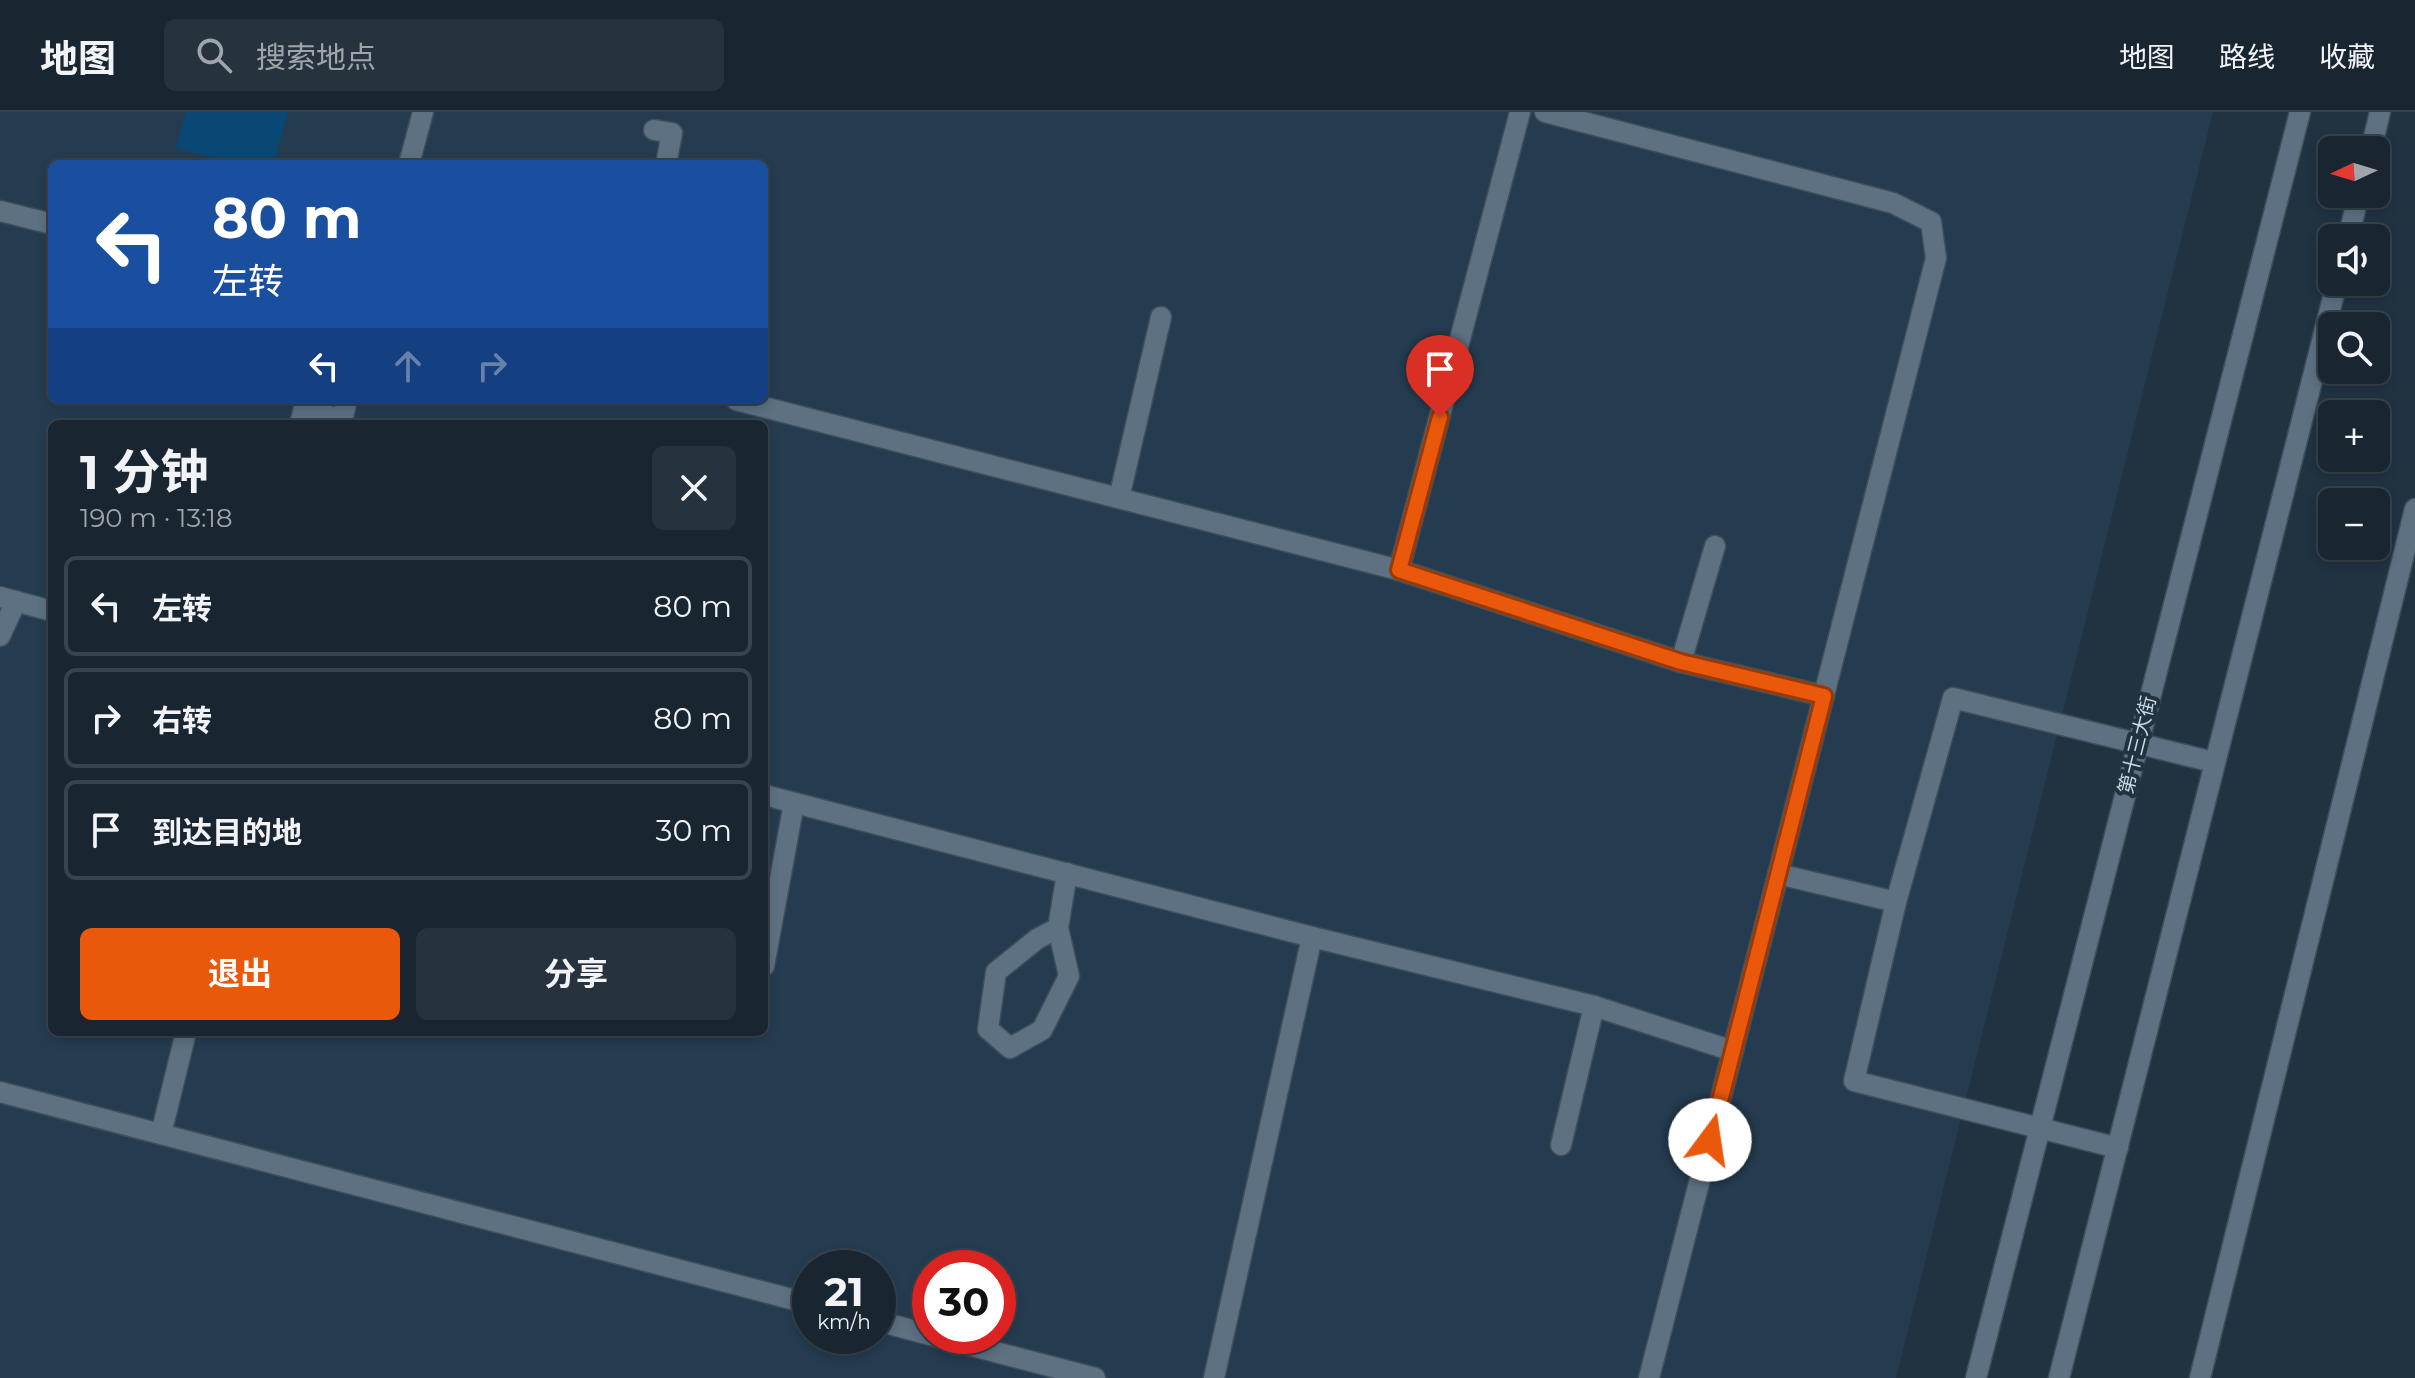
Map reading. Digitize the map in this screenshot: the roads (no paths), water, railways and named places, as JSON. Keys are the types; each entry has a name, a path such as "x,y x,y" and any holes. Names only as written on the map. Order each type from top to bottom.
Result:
{"street":[{"path":"410,160 423,112"},
{"path":"1399,570 1520,112"},
{"path":"1545,112 1893,203 1931,222 1936,258 1649,1378"},
{"name":"第十三大街","path":"1976,1378 2300,112"},
{"path":"2374,136 2380,112"},
{"path":"654,130 672,133 672,160"},
{"path":"0,211 48,223"},
{"path":"2059,1378 2333,296"},
{"path":"1119,498 1161,317"},
{"path":"752,404 1399,570 1681,662 1824,696"},
{"path":"301,420 304,408 347,415"},
{"path":"2200,1378 2415,509"},
{"path":"1681,662 1715,546"},
{"path":"0,636 8,599 48,610"},
{"path":"2118,1148 1854,1081 1896,902 1953,698 2138,741 2213,762"},
{"path":"768,796 1312,937 1594,1006 1733,1051"},
{"path":"768,944 794,803"},
{"path":"1058,928 1037,939 996,972 988,1029 1010,1048 1042,1030 1069,976 1058,928 1067,873"},
{"path":"1778,874 1896,902"},
{"path":"1214,1378 1312,937"},
{"path":"1561,1145 1594,1006"},
{"path":"161,1134 185,1036"},
{"path":"0,1092 792,1299"},
{"path":"1002,1354 1095,1378"}]}
